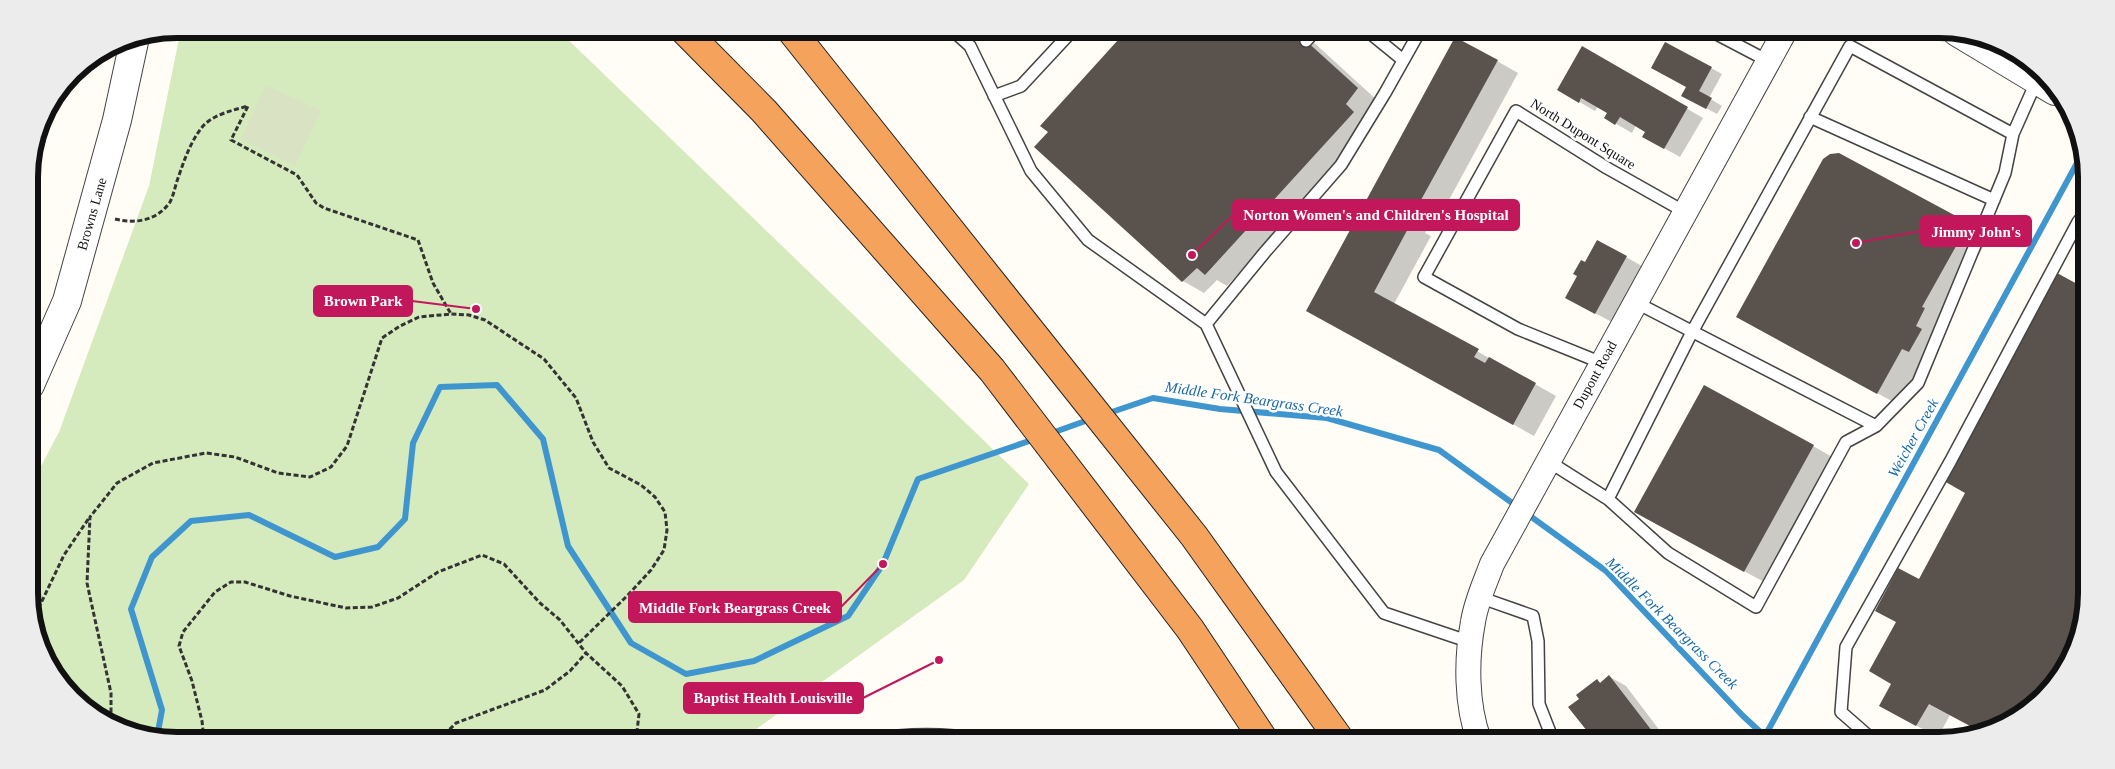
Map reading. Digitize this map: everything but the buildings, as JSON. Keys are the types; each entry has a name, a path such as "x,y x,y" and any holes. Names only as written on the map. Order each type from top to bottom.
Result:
{"highway":[{"path":"692,38 764,111 1004,385 1190,629 1258,731"},
{"path":"786,38 832,82"},
{"path":"797,38 1194,536 1334,731"}],"street":[{"name":"Dupont Road","path":"1477,731 1470,699 1468,654 1479,597 1492,564 1781,38"},
{"path":"1975,43 2039,81"},
{"name":"Browns Lane","path":"38,367 67,301 117,120 133,44"}],"lane":[{"path":"962,38 970,46 1031,171 1088,240 1206,324 1276,472 1384,613 1470,642"},
{"path":"994,96 1021,86 1066,38"},
{"path":"1306,41 1309,38"},
{"path":"1376,38 1403,60"},
{"path":"1206,324 1265,252 1341,165 1415,38"},
{"path":"1724,38 1768,61"},
{"path":"1608,499 1692,332 1850,46 2013,134"},
{"path":"1548,461 1608,499 1668,553 1756,608 1846,442 1876,426 1918,383 2005,173 2013,134 2045,87"},
{"name":"North Dupont Square","path":"1602,363 1518,329 1424,277 1516,110 1607,168 1685,212"},
{"path":"1810,118 1994,200"},
{"path":"1863,731 1842,712 1846,647 1950,462 2078,222"},
{"path":"1635,302 1876,426"},
{"path":"1479,597 1533,616 1538,641 1539,704 1550,731"}],"path":[{"path":"92,212 126,222 142,222 157,214 170,202 187,150 204,125 223,113 248,106 231,140 297,175 316,203 324,208 418,240 433,283 451,314"},
{"path":"39,608 64,555 90,517 118,482 153,463 206,453 235,457 278,473 310,477 331,467 346,446 382,338 400,326 420,317 451,314 469,315 486,320 544,358 576,398 592,442 609,468 641,485 655,497 665,512 667,530 664,550 651,570 579,643"},
{"path":"90,517 87,583 111,693 111,715"},
{"path":"203,732 198,705 179,646 183,632 215,592 231,582 245,582 290,596 346,608 372,608 398,598 438,572 482,555 504,564 540,603 560,620 586,653 622,686 639,714 637,732"},
{"path":"447,732 456,723 545,690 570,671 586,653"}],"green space":[{"path":"179,38 566,38 1029,484 964,580 753,732 176,732 140,727 115,717 85,697 61,670 45,637 40,620 38,593 38,472 59,432 149,186"},
{"path":"266,85 321,111 295,166 241,139"}],"waterway":[{"name":"Weicher Creek","path":"1768,731 2077,164"},
{"name":"Middle Fork Beargrass Creek","path":"158,730 162,710 131,609 152,557 191,521 249,515 335,557 378,547 405,519 413,443 440,387 497,385 543,439 568,546 631,643 686,674 754,661 848,616 883,564 918,479 1035,439"},
{"name":"Middle Fork Beargrass Creek","path":"1106,414 1153,398 1220,409 1327,418 1439,450 1606,571 1759,731"},
{"name":"Middle Fork Beargrass Creek","path":"1049,434 1091,419"}],"place":[{"name":"Jimmy John's","path":"1856,243"},
{"name":"Norton Women's and Children's Hospital","path":"1192,255"},
{"name":"Brown Park","path":"476,309"},
{"name":"Middle Fork Beargrass Creek","path":"883,564"},
{"name":"Baptist Health Louisville","path":"939,660"}]}
